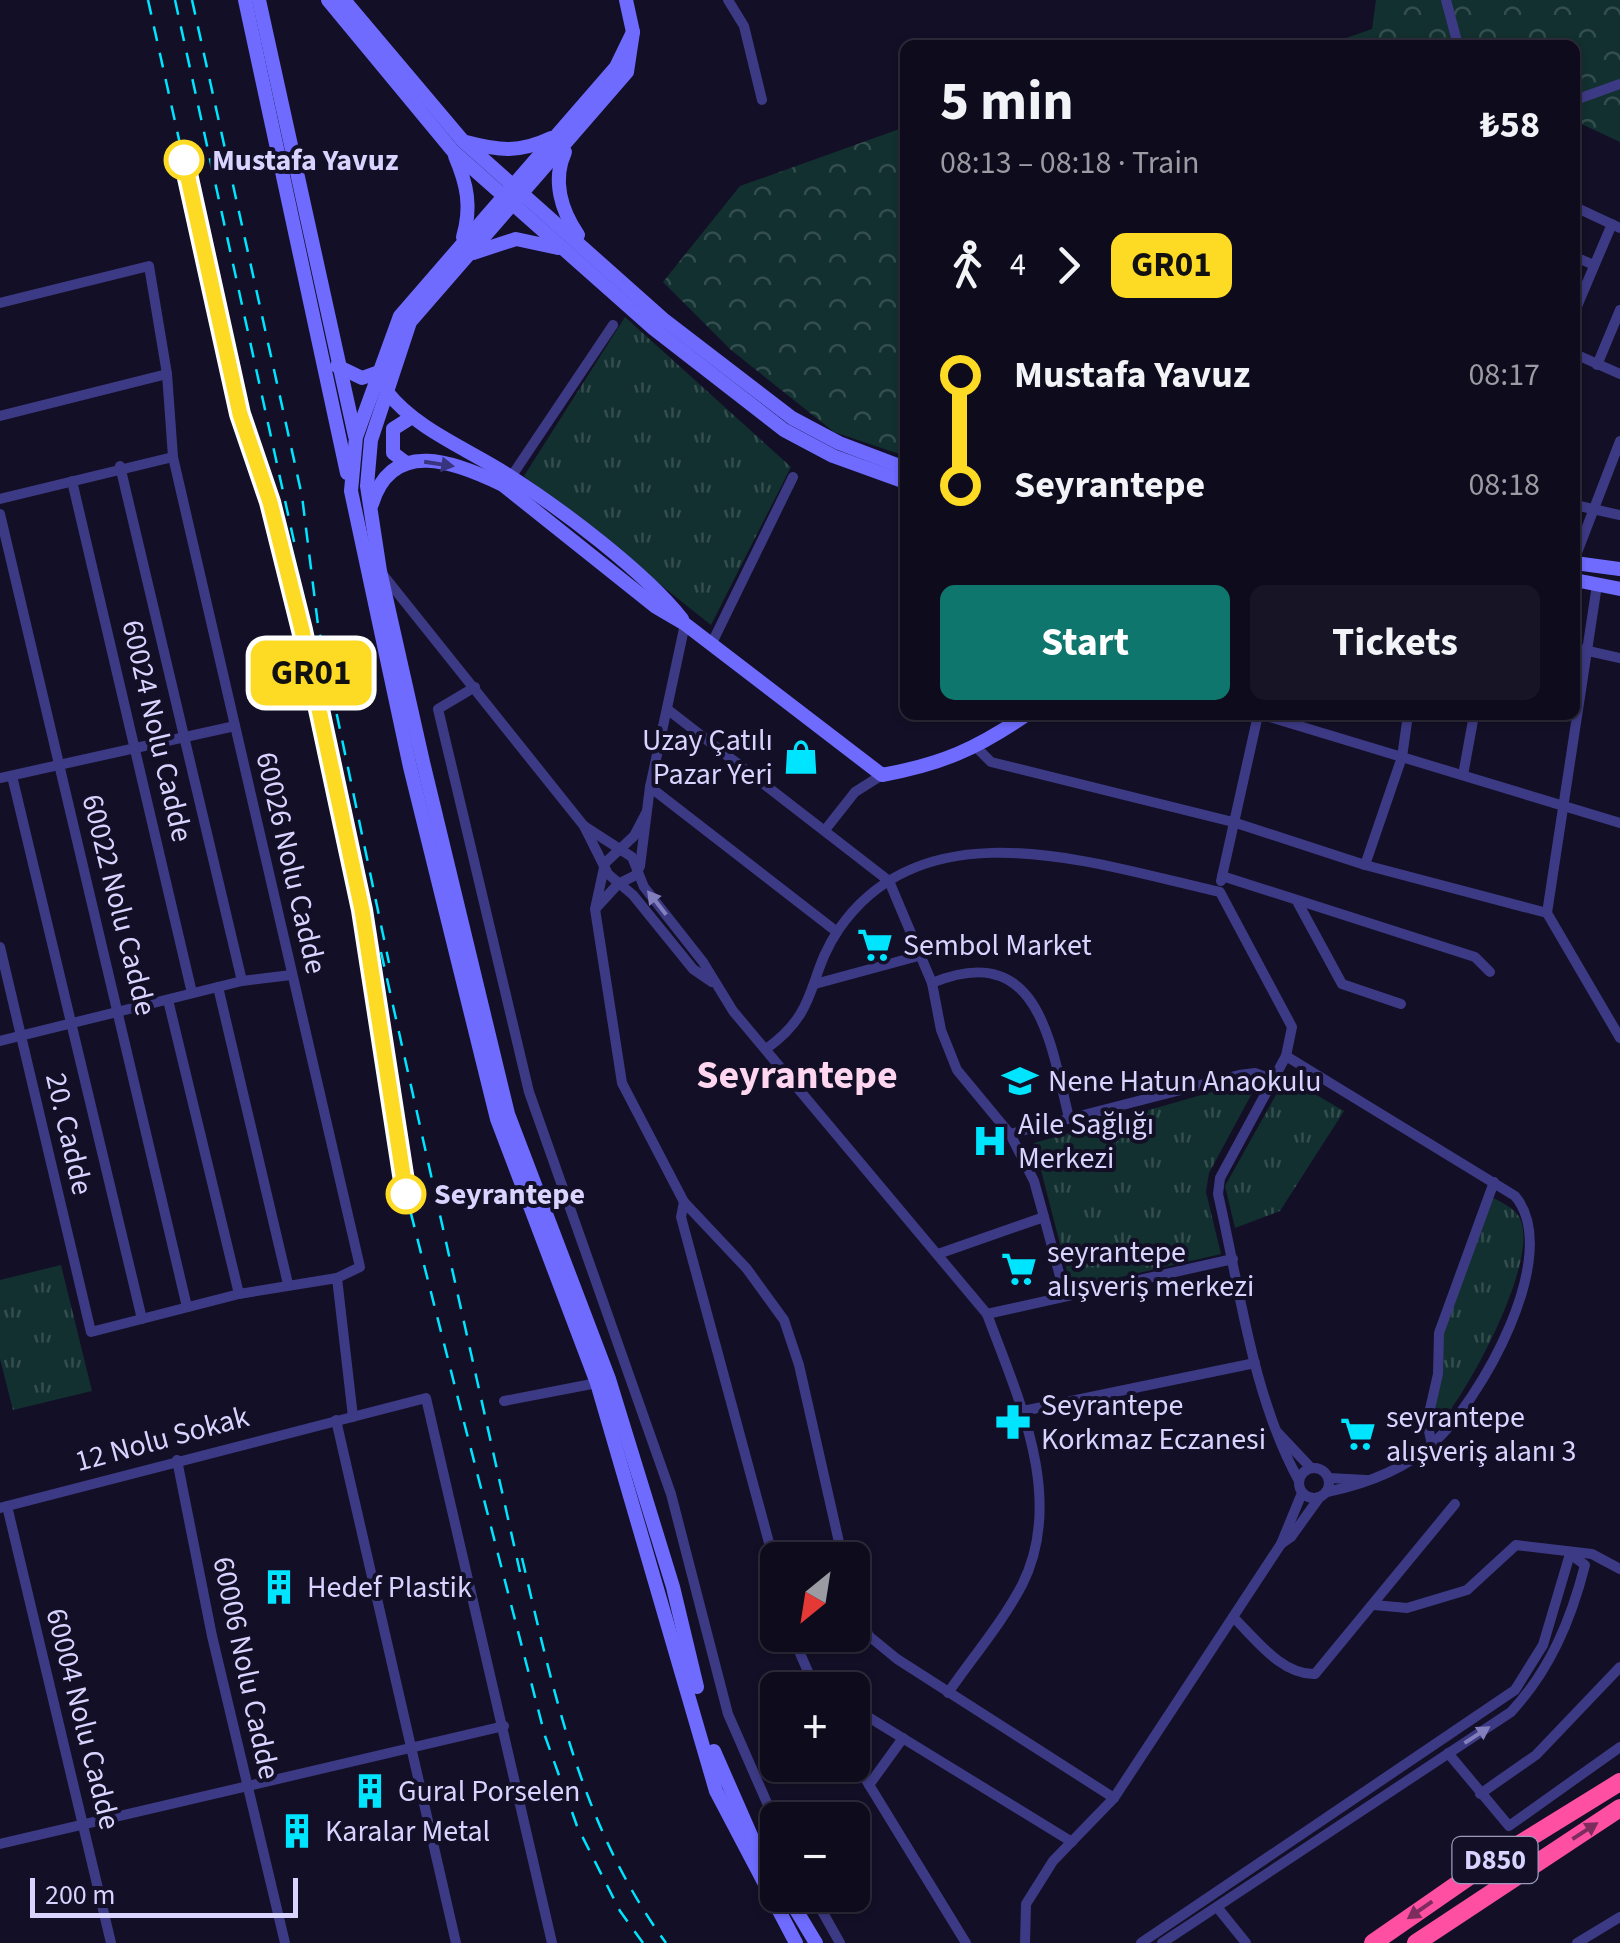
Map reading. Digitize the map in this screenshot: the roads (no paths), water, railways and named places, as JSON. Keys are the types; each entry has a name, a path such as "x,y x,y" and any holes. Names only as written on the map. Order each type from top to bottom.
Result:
{"highway":[{"name":"D850","path":"1373,1943 1484,1866 1620,1782"},
{"name":"D850","path":"1416,1943 1620,1808"}],"street":[{"path":"245,0 410,767 498,1119 597,1383 716,1791 796,1943"},
{"path":"259,0 337,366 356,437 380,571 508,1114 609,1379 673,1587 716,1758 760,1851"},
{"path":"328,0 458,146 590,252 752,392 839,443 900,466"},
{"path":"344,0 458,146 469,205 464,250 410,322 367,459 366,486"},
{"path":"351,491 356,437 376,373 400,316 565,138 616,67 633,32 626,0"},
{"path":"728,0 744,26 762,100"},
{"path":"1446,0 1457,40"},
{"path":"1580,98 1620,84"},
{"path":"458,146 508,152 565,138"},
{"path":"565,138 559,192 566,218 590,252"},
{"path":"513,194 566,251 744,403 833,456 900,480"},
{"path":"1580,209 1616,226 1580,298"},
{"path":"464,250 516,239 566,251"},
{"path":"1580,258 1594,265"},
{"name":"60026 Nolu Cadde","path":"0,303 149,266 168,374 173,456 360,1267 337,1278"},
{"path":"1597,365 1620,310"},
{"path":"511,477 613,324"},
{"path":"1580,356 1620,374"},
{"path":"337,366 362,378 376,373"},
{"path":"0,416 168,374"},
{"path":"387,392 412,417 511,477 668,602 685,624"},
{"path":"405,462 392,453 390,441 393,428 412,417"},
{"path":"1580,548 1620,442"},
{"path":"0,499 120,466 173,456"},
{"path":"370,510 387,472 405,462 431,461 474,471 502,485 656,608 685,624 882,775"},
{"path":"120,466 242,981"},
{"path":"710,645 793,477"},
{"name":"60024 Nolu Cadde","path":"72,480 192,993"},
{"path":"1580,506 1620,515"},
{"name":"60022 Nolu Cadde","path":"0,514 188,1307"},
{"path":"1580,562 1620,569"},
{"path":"380,571 584,826 618,884 632,895 694,969 712,983 987,1314 1023,1411 1036,1470 1042,1525 1021,1586 948,1693"},
{"path":"1580,581 1620,588"},
{"path":"1596,585 1581,649 1620,658"},
{"path":"595,909 618,884 636,875 640,866 650,787 685,624"},
{"path":"476,687 438,708 529,1092 672,1494 728,1714 767,1802"},
{"path":"666,710 888,881 922,955 941,1030 957,1070 1010,1134 1034,1182 1065,1295"},
{"path":"825,830 854,792 882,775 929,766 977,748 1019,720"},
{"path":"1260,720 1220,892 1292,1027 1286,1056 1220,1178 1218,1194 1255,1364 1278,1433 1278,1444 1300,1487 1323,1495 1405,1464 1432,1445 1477,1390 1527,1274 1529,1217 1515,1196 1494,1182 1286,1056"},
{"path":"1278,720 1620,824"},
{"path":"1365,866 1402,757 1407,720"},
{"path":"1463,775 1473,720"},
{"path":"1573,720 1547,912 1620,1038"},
{"path":"0,778 234,726"},
{"path":"977,748 990,762 1234,822 1365,866 1547,912"},
{"path":"12,776 142,1318 239,1294 337,1278 352,1416"},
{"path":"650,787 837,932"},
{"path":"646,813 620,850 605,863 595,909 622,1083 684,1202 747,1269 784,1320 799,1365 838,1542"},
{"path":"584,826 640,866 644,886 704,962 712,983"},
{"path":"766,1049 799,1022 837,932 865,896 901,871 990,852 1036,852 1220,892"},
{"path":"1222,876 1475,958 1490,972"},
{"path":"1298,903 1342,984 1401,1004"},
{"name":"20. Cadde","path":"0,947 91,1332 142,1318"},
{"path":"815,984 922,955"},
{"path":"932,983 963,970 984,970 1017,984 1045,1028 1069,1118"},
{"path":"0,1041 242,981 291,974"},
{"path":"218,987 288,1284"},
{"path":"168,1000 239,1294"},
{"path":"1010,1134 1239,1075 1255,1072 1272,1079"},
{"path":"1432,1445 1427,1422 1438,1374 1440,1332 1494,1182"},
{"path":"684,1202 681,1217 769,1542"},
{"path":"938,1254 1044,1217"},
{"path":"987,1314 1233,1259"},
{"path":"1023,1411 1255,1364"},
{"path":"504,1401 597,1383"},
{"name":"12 Nolu Sokak","path":"4,1507 426,1398 504,1726"},
{"path":"336,1420 456,1943"},
{"path":"1278,1433 1312,1468 1322,1470 1329,1478 1367,1480"},
{"name":"60006 Nolu Cadde","path":"177,1460 284,1943"},
{"path":"1025,1943 1026,1904 1072,1842 1114,1798 1281,1544 1300,1487 1312,1468"},
{"path":"1281,1544 1292,1537 1323,1495 1329,1478"},
{"path":"1233,1617 1282,1664 1302,1674 1315,1674 1455,1504"},
{"name":"60004 Nolu Cadde","path":"4,1507 111,1943"},
{"path":"1374,1605 1406,1608 1468,1590 1516,1544 1592,1554 1620,1569"},
{"path":"1162,1943 1511,1712 1540,1681 1558,1645 1585,1565 1570,1554"},
{"path":"1141,1943 1515,1690 1543,1645 1570,1554"},
{"path":"870,1637 948,1693 1114,1798"},
{"path":"1480,1794 1536,1755 1620,1667"},
{"path":"870,1718 1072,1842"},
{"path":"0,1844 504,1726 552,1943"},
{"path":"869,1785 903,1738"},
{"path":"1448,1753 1509,1826 1620,1746"},
{"path":"867,1782 966,1943"},
{"path":"1218,1907 1246,1943"},
{"path":"797,1912 816,1943"},
{"path":"823,1912 840,1943"},
{"path":"1577,1943 1620,1917"}],"railway":[{"path":"148,0 240,414 270,502 302,629 362,910 406,1194 466,1430 545,1736 577,1826 620,1911 643,1943"},
{"path":"175,0 295,546"},
{"path":"192,0 302,496 318,625 389,963"},
{"path":"381,952 520,1572"},
{"path":"522,1558 559,1709 592,1807 637,1899 666,1943"}],"train":[{"name":"GR01","path":"184,160 240,414 270,502 302,630 362,910 406,1194"}],"place":[{"name":"Mustafa Yavuz","path":"184,160"},
{"name":"Uzay Çatılı Pazar Yeri","path":"801,757"},
{"name":"Sembol Market","path":"875,945"},
{"name":"Nene Hatun Anaokulu","path":"1020,1081"},
{"name":"Aile Sağlığı Merkezi","path":"990,1141"},
{"name":"Seyrantepe","path":"406,1194"},
{"name":"seyrantepe alışveriş merkezi","path":"1019,1269"},
{"name":"Seyrantepe Korkmaz Eczanesi","path":"1013,1422"},
{"name":"seyrantepe alışveriş alanı 3","path":"1358,1434"},
{"name":"Hedef Plastik","path":"279,1587"},
{"name":"Gural Porselen","path":"370,1791"},
{"name":"Karalar Metal","path":"297,1831"}],"district":[{"name":"Seyrantepe","path":"797,1075"}]}
